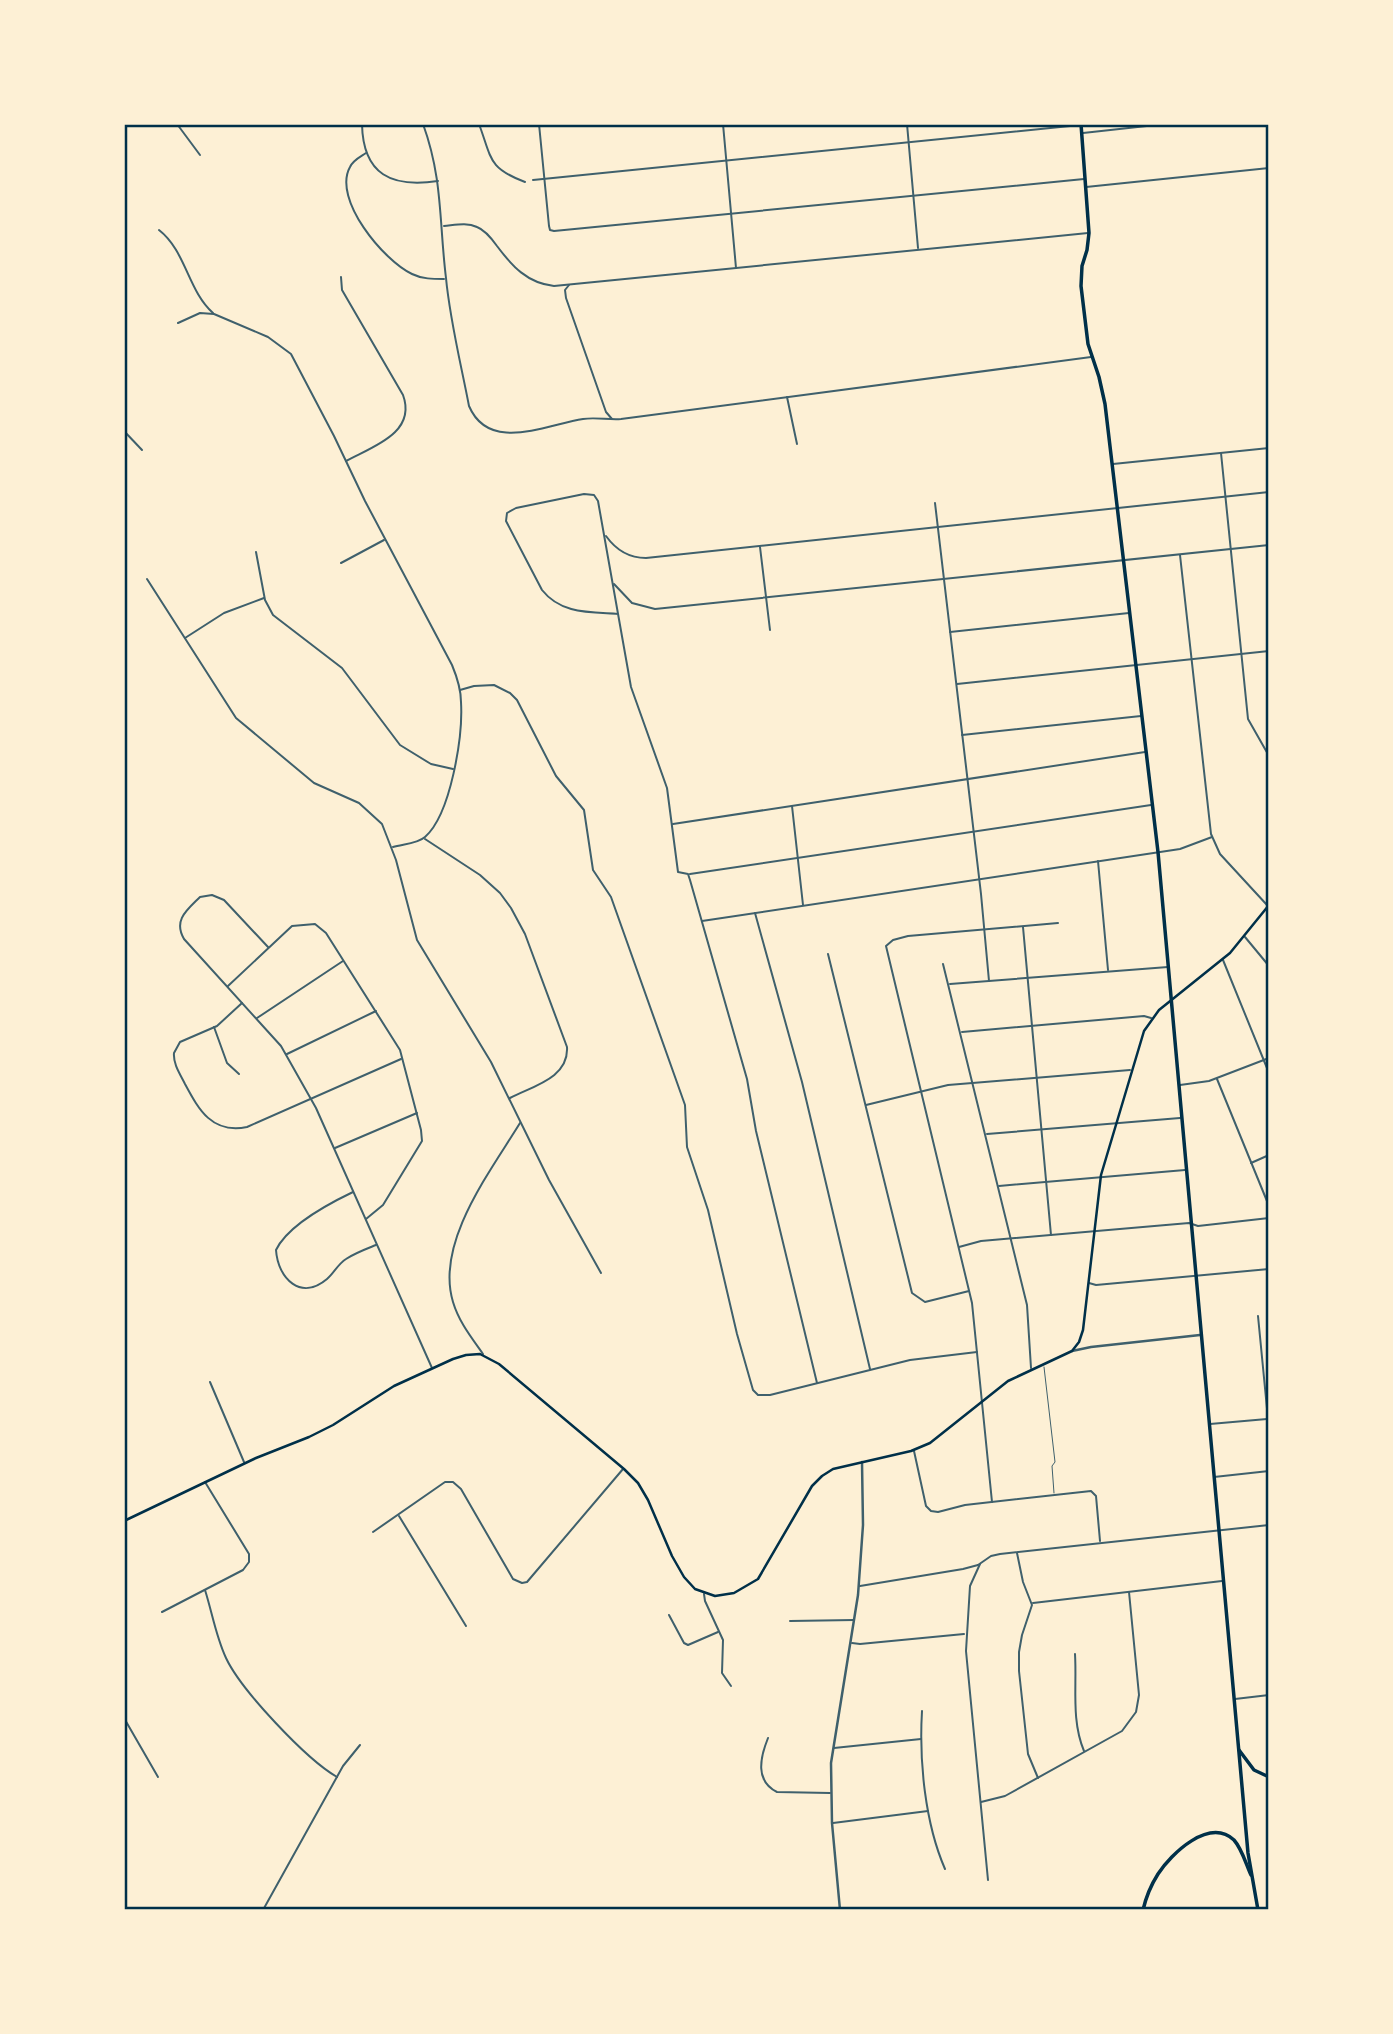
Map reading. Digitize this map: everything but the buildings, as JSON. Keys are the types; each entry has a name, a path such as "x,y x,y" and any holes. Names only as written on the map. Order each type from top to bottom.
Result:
{"main road":[{"path":"1081,125 1089,233 1080,275 1086,332 1103,394 1158,852 1234,1699 1251,1875 1258,1910"},
{"path":"124,1521 244,1463 309,1437 382,1392 466,1355 483,1355 499,1364 638,1483 680,1570 690,1584 715,1597 727,1596 755,1582 818,1479 833,1469 914,1450 930,1443 1008,1381 1072,1351 1082,1336 1100,1178 1144,1031 1152,1019 1222,959 1268,908"},
{"path":"1239,1750 1254,1770 1269,1777"},
{"path":"1143,1910 1149,1889 1165,1864 1187,1844 1207,1834 1221,1833 1233,1840 1239,1847 1251,1875"}],"street":[{"path":"177,124 200,155"},
{"path":"362,124 366,153 379,171 393,180 414,185 438,181"},
{"path":"423,124 434,153 446,279 469,406 479,423 494,433 532,430 584,418 613,419 1092,357"},
{"path":"479,124 496,167 506,175 525,182"},
{"path":"539,124 550,229 554,231 1085,179"},
{"path":"723,124 736,269"},
{"path":"906,124 919,250"},
{"path":"1082,133 1165,124"},
{"path":"533,180 1081,125"},
{"path":"366,153 350,166 346,182 358,219 366,233 381,251 409,273 425,278 446,279"},
{"path":"1086,187 1269,168"},
{"path":"443,226 464,224 477,227 492,240 518,271 528,279 547,285 736,269 1089,233"},
{"path":"159,230 173,242 205,303 214,314"},
{"path":"341,277 342,290 403,395 406,411 397,432 345,461"},
{"path":"570,284 565,290 566,298 606,412 613,419"},
{"path":"178,323 200,313 214,314 275,341 291,354 452,665 460,690 461,712 454,769 446,801 438,818 423,838 392,847"},
{"path":"786,397 797,444"},
{"path":"124,431 142,450"},
{"path":"1112,465 1269,448"},
{"path":"1220,453 1249,723 1269,756"},
{"path":"604,533 620,551 640,558 1269,492"},
{"path":"618,614 567,609 549,599 506,521 507,513 513,509 590,493 597,498 604,533 631,687 667,788 679,873 688,874 1152,805"},
{"path":"935,503 989,981"},
{"path":"341,563 385,540"},
{"path":"612,583 632,603 655,609 1269,545"},
{"path":"760,546 770,630"},
{"path":"256,552 264,598 279,621 342,668 400,745 431,764 454,769"},
{"path":"1180,554 1212,837 1220,854 1268,908"},
{"path":"147,579 225,703 246,727 313,783 359,803 382,824 392,847 417,940 467,1018 549,1180 601,1273"},
{"path":"184,638 231,609 264,598"},
{"path":"949,632 1130,612"},
{"path":"956,684 1269,651"},
{"path":"460,690 494,685 510,693 517,700 556,776 584,810 593,870 610,895 685,1105 687,1147 708,1210 751,1386 758,1395 910,1360 977,1352"},
{"path":"962,735 1142,716"},
{"path":"673,824 1146,752"},
{"path":"792,806 803,906"},
{"path":"702,921 1180,849 1212,837"},
{"path":"423,838 480,875 500,893 511,908 525,934 565,1041 566,1058 559,1072 509,1098"},
{"path":"1098,861 1108,971"},
{"path":"688,874 747,1079 756,1131 817,1383"},
{"path":"268,947 220,897 203,895 182,914 179,929 184,939 286,1054 312,1100 433,1369"},
{"path":"755,913 802,1082 870,1370"},
{"path":"992,1502 969,1291 886,946 898,938 1058,923"},
{"path":"228,987 292,926 314,924 326,933 396,1043 421,1130 420,1147 383,1205 366,1219"},
{"path":"1023,926 1051,1235"},
{"path":"1244,936 1269,966"},
{"path":"828,954 912,1293 925,1302 969,1291"},
{"path":"1222,959 1269,1073"},
{"path":"256,1019 344,961"},
{"path":"943,964 1028,1311 1031,1368"},
{"path":"948,984 1169,967"},
{"path":"242,1003 214,1027 180,1042 174,1053 174,1059 200,1111 219,1125 242,1128 402,1059"},
{"path":"286,1054 376,1011"},
{"path":"960,1032 1144,1016 1152,1019"},
{"path":"214,1027 227,1063 239,1074"},
{"path":"1178,1086 1216,1079 1269,1058"},
{"path":"866,1105 948,1085 1131,1070"},
{"path":"1216,1079 1269,1206"},
{"path":"334,1148 417,1113"},
{"path":"985,1135 1181,1118"},
{"path":"483,1355 463,1326 453,1304 450,1285 451,1256 457,1233 520,1122"},
{"path":"1251,1163 1269,1155"},
{"path":"998,1186 1186,1170"},
{"path":"354,1192 331,1202 284,1237 276,1250 283,1277 290,1284 312,1286 327,1280 345,1259 377,1244"},
{"path":"959,1247 1010,1238 1191,1224 1198,1226 1269,1218"},
{"path":"1088,1282 1096,1285 1269,1269"},
{"path":"1209,1424 1268,1419 1258,1316"},
{"path":"1072,1351 1094,1346 1200,1335"},
{"path":"210,1382 244,1463"},
{"path":"914,1450 926,1506 930,1511 1091,1491 1094,1494 1100,1543"},
{"path":"840,1910 832,1823 833,1748 859,1586 863,1515 862,1462"},
{"path":"373,1532 445,1482 453,1482 461,1489 513,1579 522,1583 530,1580 624,1469"},
{"path":"1214,1477 1269,1471"},
{"path":"162,1612 248,1565 249,1558 205,1481"},
{"path":"398,1515 466,1626"},
{"path":"859,1586 981,1564 995,1555 1269,1525"},
{"path":"1017,1552 1023,1582 1032,1603 1022,1635 1019,1671 1028,1754 1038,1778"},
{"path":"981,1564 970,1586 965,1634 988,1880"},
{"path":"1032,1603 1223,1581"},
{"path":"205,1590 222,1648 240,1681 308,1756 337,1777"},
{"path":"980,1802 1004,1796 1038,1778 1122,1731 1133,1718 1138,1707 1129,1592"},
{"path":"704,1593 724,1646 722,1673 731,1686"},
{"path":"669,1615 684,1643 688,1645 719,1631"},
{"path":"790,1621 855,1620"},
{"path":"851,1643 965,1634"},
{"path":"1075,1654 1076,1715 1084,1752"},
{"path":"1234,1699 1269,1695"},
{"path":"922,1711 921,1739 928,1811 933,1839 945,1869"},
{"path":"124,1718 158,1777"},
{"path":"768,1738 761,1769 764,1782 769,1788 777,1792 831,1793"},
{"path":"833,1748 921,1739"},
{"path":"263,1910 337,1777 350,1755 360,1745"},
{"path":"832,1823 928,1811"}],"lane":[{"path":"1044,1363 1055,1462 1052,1466 1055,1495"}]}
